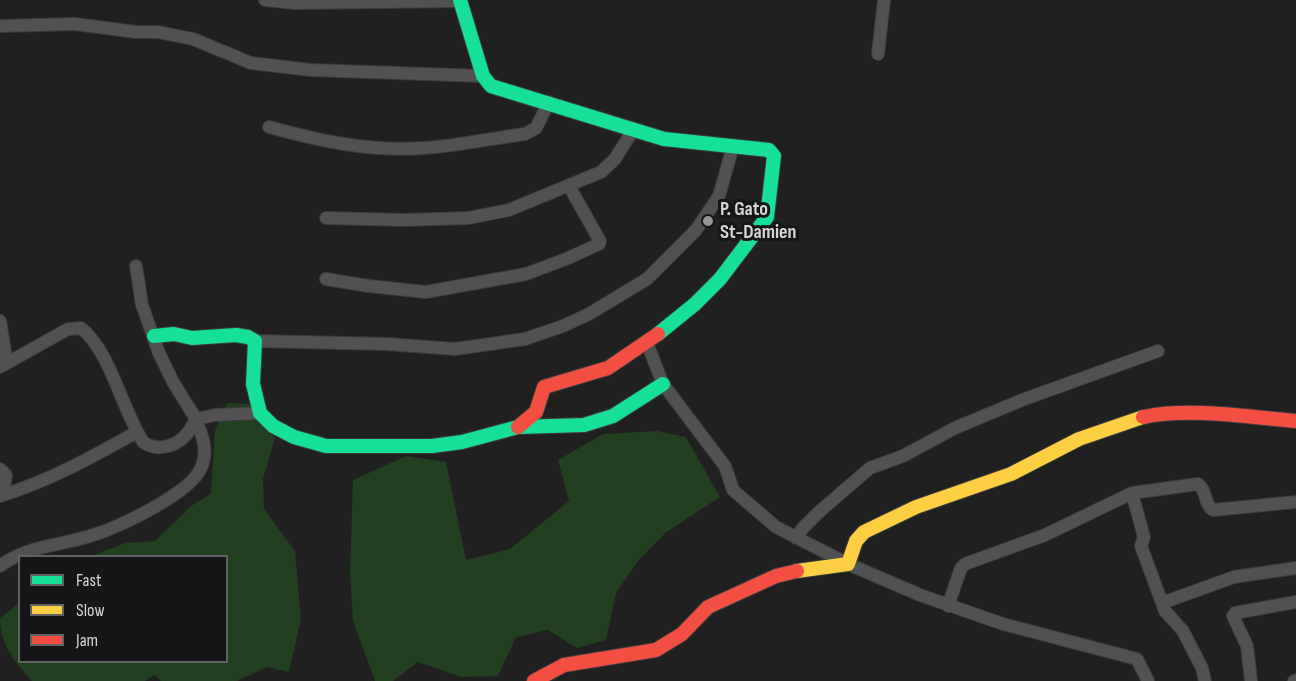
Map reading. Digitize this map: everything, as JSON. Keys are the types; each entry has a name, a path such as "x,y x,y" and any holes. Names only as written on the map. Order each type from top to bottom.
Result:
{"street":[{"path":"265,0 295,3 460,0 483,76 491,86 664,139 772,152 774,156 767,217 720,279 647,343 608,368 544,387 536,412 518,427"},
{"path":"878,54 884,0"},
{"path":"0,26 75,24 136,32 158,32 193,39 251,63 311,70 483,76"},
{"path":"269,127 312,139 350,146 424,148 525,134 536,128 549,102"},
{"path":"326,218 404,220 468,218 509,210 601,172 615,159 633,130"},
{"path":"154,336 174,334 192,338 237,335 255,341 387,344 459,349 525,339 589,314 647,279 696,230 719,196 733,146"},
{"path":"326,279 423,292 526,274 566,259 599,244 600,241 569,186"},
{"path":"19,555 36,548 91,536 157,507 201,470 205,444 196,419 173,382 159,353 142,305 136,266"},
{"path":"0,321 4,365 68,329 81,328 89,334 100,351 137,432 143,442 149,446 165,447 184,437 196,419 215,415 260,413"},
{"path":"255,341 253,384 260,413 273,426 294,437 326,446 360,444 432,446 462,442 518,427 579,425 613,416 663,384"},
{"path":"647,343 663,384 718,456 733,490 776,527 848,564 948,606 1003,624 1137,659 1148,681"},
{"path":"796,538 820,511 870,468 903,456 955,428 1022,400 1158,351"},
{"path":"848,564 856,541 864,532 916,507 1011,474 1079,439 1131,420 1158,414 1202,414 1296,421"},
{"path":"0,494 30,487 60,474 137,432"},
{"path":"0,469 6,475 0,494"},
{"path":"948,606 961,568 965,564 1045,535 1132,493 1198,484 1202,487 1209,507 1213,510 1296,502"},
{"path":"1132,493 1144,537 1141,546 1162,603 1168,616 1183,632 1202,668 1205,681"},
{"path":"0,566 18,556"},
{"path":"534,681 564,665 656,650 682,634 708,607 777,576 804,569 848,564"},
{"path":"1162,603 1234,577 1296,568"},
{"path":"1251,681 1247,646 1233,616 1235,613 1296,602"}],"green space":[{"path":"227,403 249,404 275,438 263,479 264,509 295,551 301,619 289,672 267,667 237,681 161,681 155,675 145,681 32,681 20,667 10,652 1,628 0,618 18,604 18,663 228,663 228,555 95,555 125,543 155,541 191,506 211,494 215,431"},
{"path":"657,431 686,437 720,497 665,533 638,561 616,593 606,640 577,648 548,630 516,637 498,676 461,677 418,662 393,681 375,681 353,621 350,572 353,480 406,456 446,462 466,560 510,549 569,501 558,460 603,434"}],"traffic: fast":[{"path":"460,0 483,76 491,86 664,139 769,150 774,156 767,217 720,279 695,304 658,334"},
{"path":"154,336 174,334 192,338 236,335 255,341 253,384 260,413 273,426 294,437 326,446 432,446 462,442 518,427 584,425 613,416 663,384"}],"traffic: slow":[{"path":"797,571 848,564 856,541 864,532 916,507 1011,474 1079,439 1143,417"}],"traffic: jam":[{"path":"518,427 536,412 544,387 608,368 658,334"},
{"path":"1143,417 1199,413 1296,421"},
{"path":"534,681 564,665 656,650 682,634 708,607 776,576 797,571"}],"place":[{"name":"P. Gato St-Damien","path":"708,221"}]}
